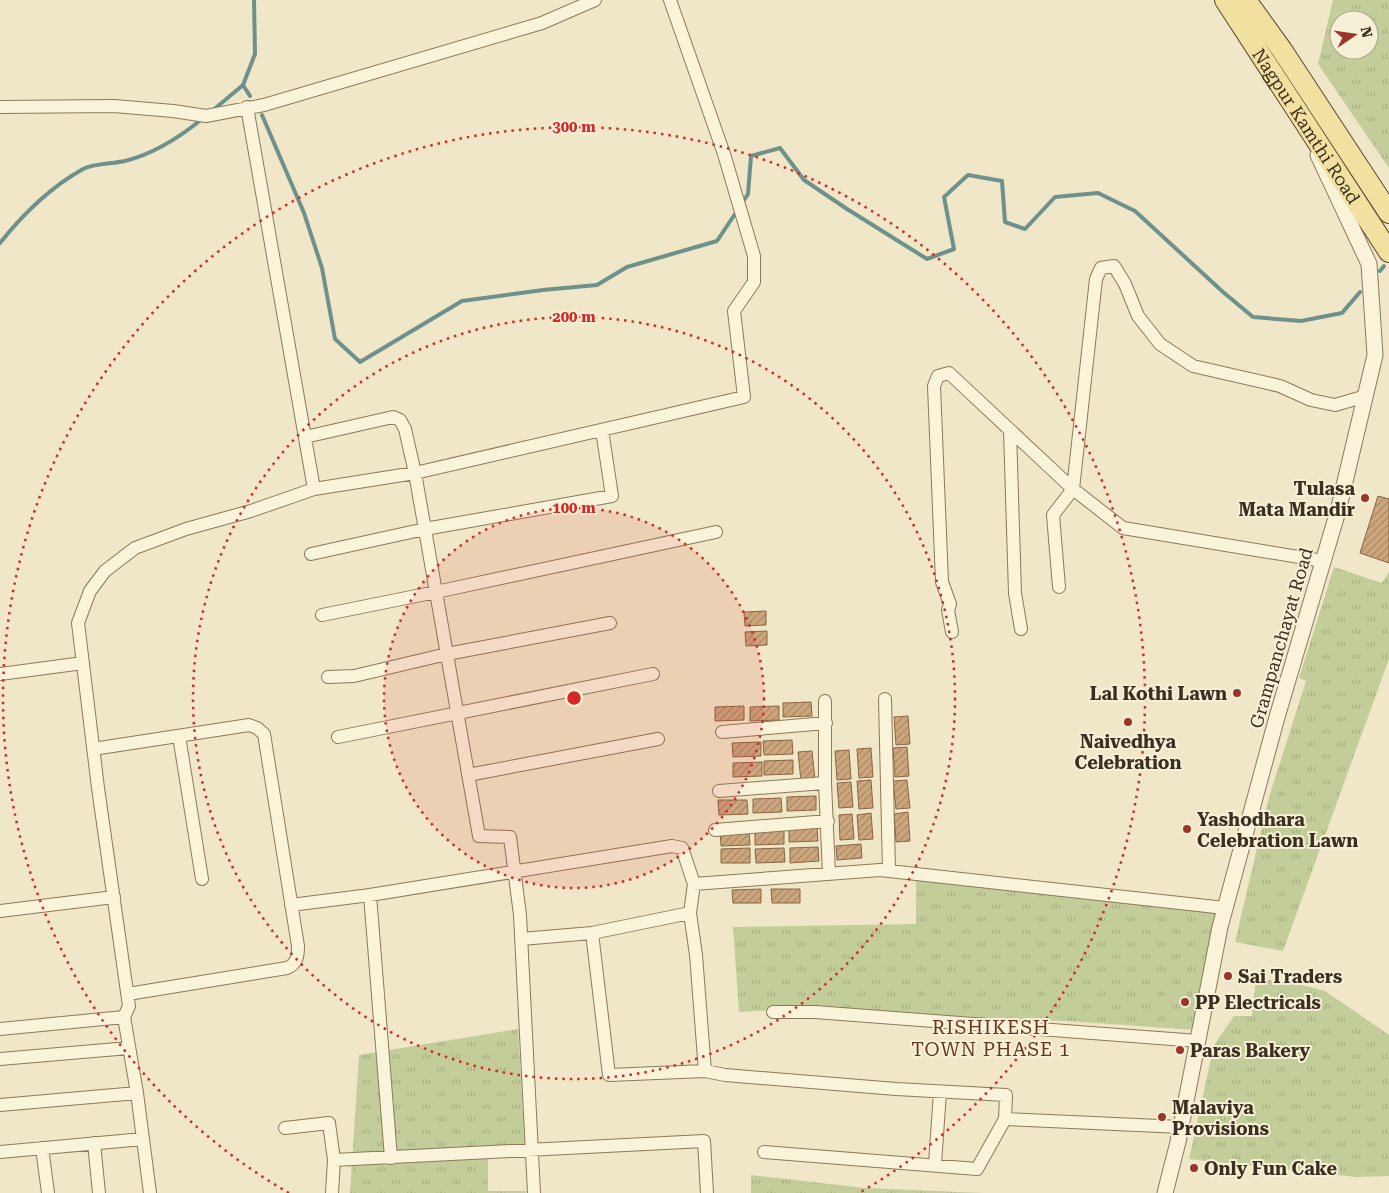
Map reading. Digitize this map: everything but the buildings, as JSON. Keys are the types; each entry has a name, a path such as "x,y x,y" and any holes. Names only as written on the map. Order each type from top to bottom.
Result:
{"main road":[{"name":"Nagpur Kamthi Road","path":"1225,0 1389,252"},
{"path":"1246,0 1282,50 1389,213"}],"street":[{"path":"0,107 114,106 206,116 264,105 542,23 595,0"},
{"path":"150,1193 137,1093 124,1017 129,1006 128,994 93,749 78,623 90,591 105,571 135,548 186,529 251,511 314,489 415,473 744,397 734,312 754,282 754,256 724,154 670,0"},
{"name":"Grampanchayat Road","path":"1165,1193 1181,1127 1225,908 1277,717 1338,511 1375,355 1369,264 1294,104"},
{"path":"247,107 314,489"},
{"path":"1058,587 1053,515 1073,489 1096,278 1101,268 1114,266 1125,284 1138,316 1160,344 1192,366 1280,386 1311,400 1335,406 1366,396"},
{"path":"952,632 948,610 950,604 942,582 934,386 938,376 949,373 1073,489 1123,528 1323,561"},
{"path":"305,437 393,417 400,420 405,429 415,473 479,836 510,837 522,939 534,1193"},
{"path":"310,554 425,529 612,496 602,430"},
{"path":"1010,431 1015,593 1021,629"},
{"path":"322,615 716,532"},
{"path":"328,677 354,676 447,654 610,623"},
{"path":"0,674 83,663"},
{"path":"338,737 653,674"},
{"path":"885,698 889,871"},
{"path":"826,701 825,783 829,874"},
{"path":"722,732 826,722"},
{"path":"93,749 249,725 257,728 264,734 298,946 296,960 292,966 287,968 128,994"},
{"path":"179,736 202,879"},
{"path":"468,775 658,739"},
{"path":"719,791 825,783"},
{"path":"715,830 828,821"},
{"path":"292,905 370,895 672,846 682,848 694,884 690,913 696,955 705,1071"},
{"path":"694,884 880,870 1225,908"},
{"path":"370,895 391,1158"},
{"path":"0,910 114,898"},
{"path":"522,939 592,933 690,913"},
{"path":"592,933 609,1075 705,1071 724,1075 940,1092 1006,1095 1005,1120 977,1169 935,1164 764,1152"},
{"path":"772,1012 815,1012 1198,1040"},
{"path":"0,1030 124,1017"},
{"path":"0,1059 129,1048"},
{"path":"935,1164 940,1092"},
{"path":"0,1104 137,1093"},
{"path":"1005,1120 1181,1127"},
{"path":"285,1128 329,1123 334,1160 332,1193"},
{"path":"0,1152 143,1139"},
{"path":"334,1160 704,1141 707,1193"},
{"path":"94,1143 99,1193"},
{"path":"42,1148 48,1193"}],"green space":[{"path":"1333,0 1389,0 1389,168 1318,64 1329,17 1329,60 1379,60 1379,10 1331,10"},
{"path":"1334,567 1382,583 1389,572 1389,659 1283,951 1235,942 1269,797 1306,681 1299,678"},
{"path":"916,880 1220,911 1194,1030 1067,1021 956,1017 836,1007 739,1012 733,927 916,924"},
{"path":"1256,978 1302,985 1325,991 1389,1035 1389,1176 1356,1177 1189,1159 1214,1045 1234,1016 1252,1016"},
{"path":"518,1029 525,1147 488,1150 488,1191 526,1191 526,1193 350,1193 359,1055"},
{"path":"751,1175 865,1188 984,1193 751,1193"}],"waterway":[{"path":"250,96 243,85 255,54 254,0"},
{"path":"212,111 243,85"},
{"path":"262,115 304,213 322,268 335,339 360,362 462,301 597,285 627,267 717,241 737,211"},
{"path":"0,243 38,202 71,176 88,167 125,161 146,154 185,132 202,119"},
{"path":"742,203 748,194 751,156 780,148 804,180 927,259 954,249 944,197 968,175 1002,181 1005,222 1025,229 1055,197 1098,193 1135,211 1253,317 1301,321 1342,313 1360,292"},
{"path":"1380,271 1384,266"}],"place":[{"name":"Tulasa Mata Mandir","path":"1365,498"},
{"name":"Lal Kothi Lawn","path":"1237,693"},
{"name":"Naivedhya Celebration","path":"1128,722"},
{"name":"Yashodhara Celebration Lawn","path":"1187,829"},
{"name":"Sai Traders","path":"1228,976"},
{"name":"PP Electricals","path":"1185,1002"},
{"name":"Paras Bakery","path":"1180,1050"},
{"name":"Malaviya Provisions","path":"1162,1117"},
{"name":"Only Fun Cake","path":"1194,1168"}],"district":[{"name":"RISHIKESH TOWN PHASE 1","path":"991,1038"}]}
